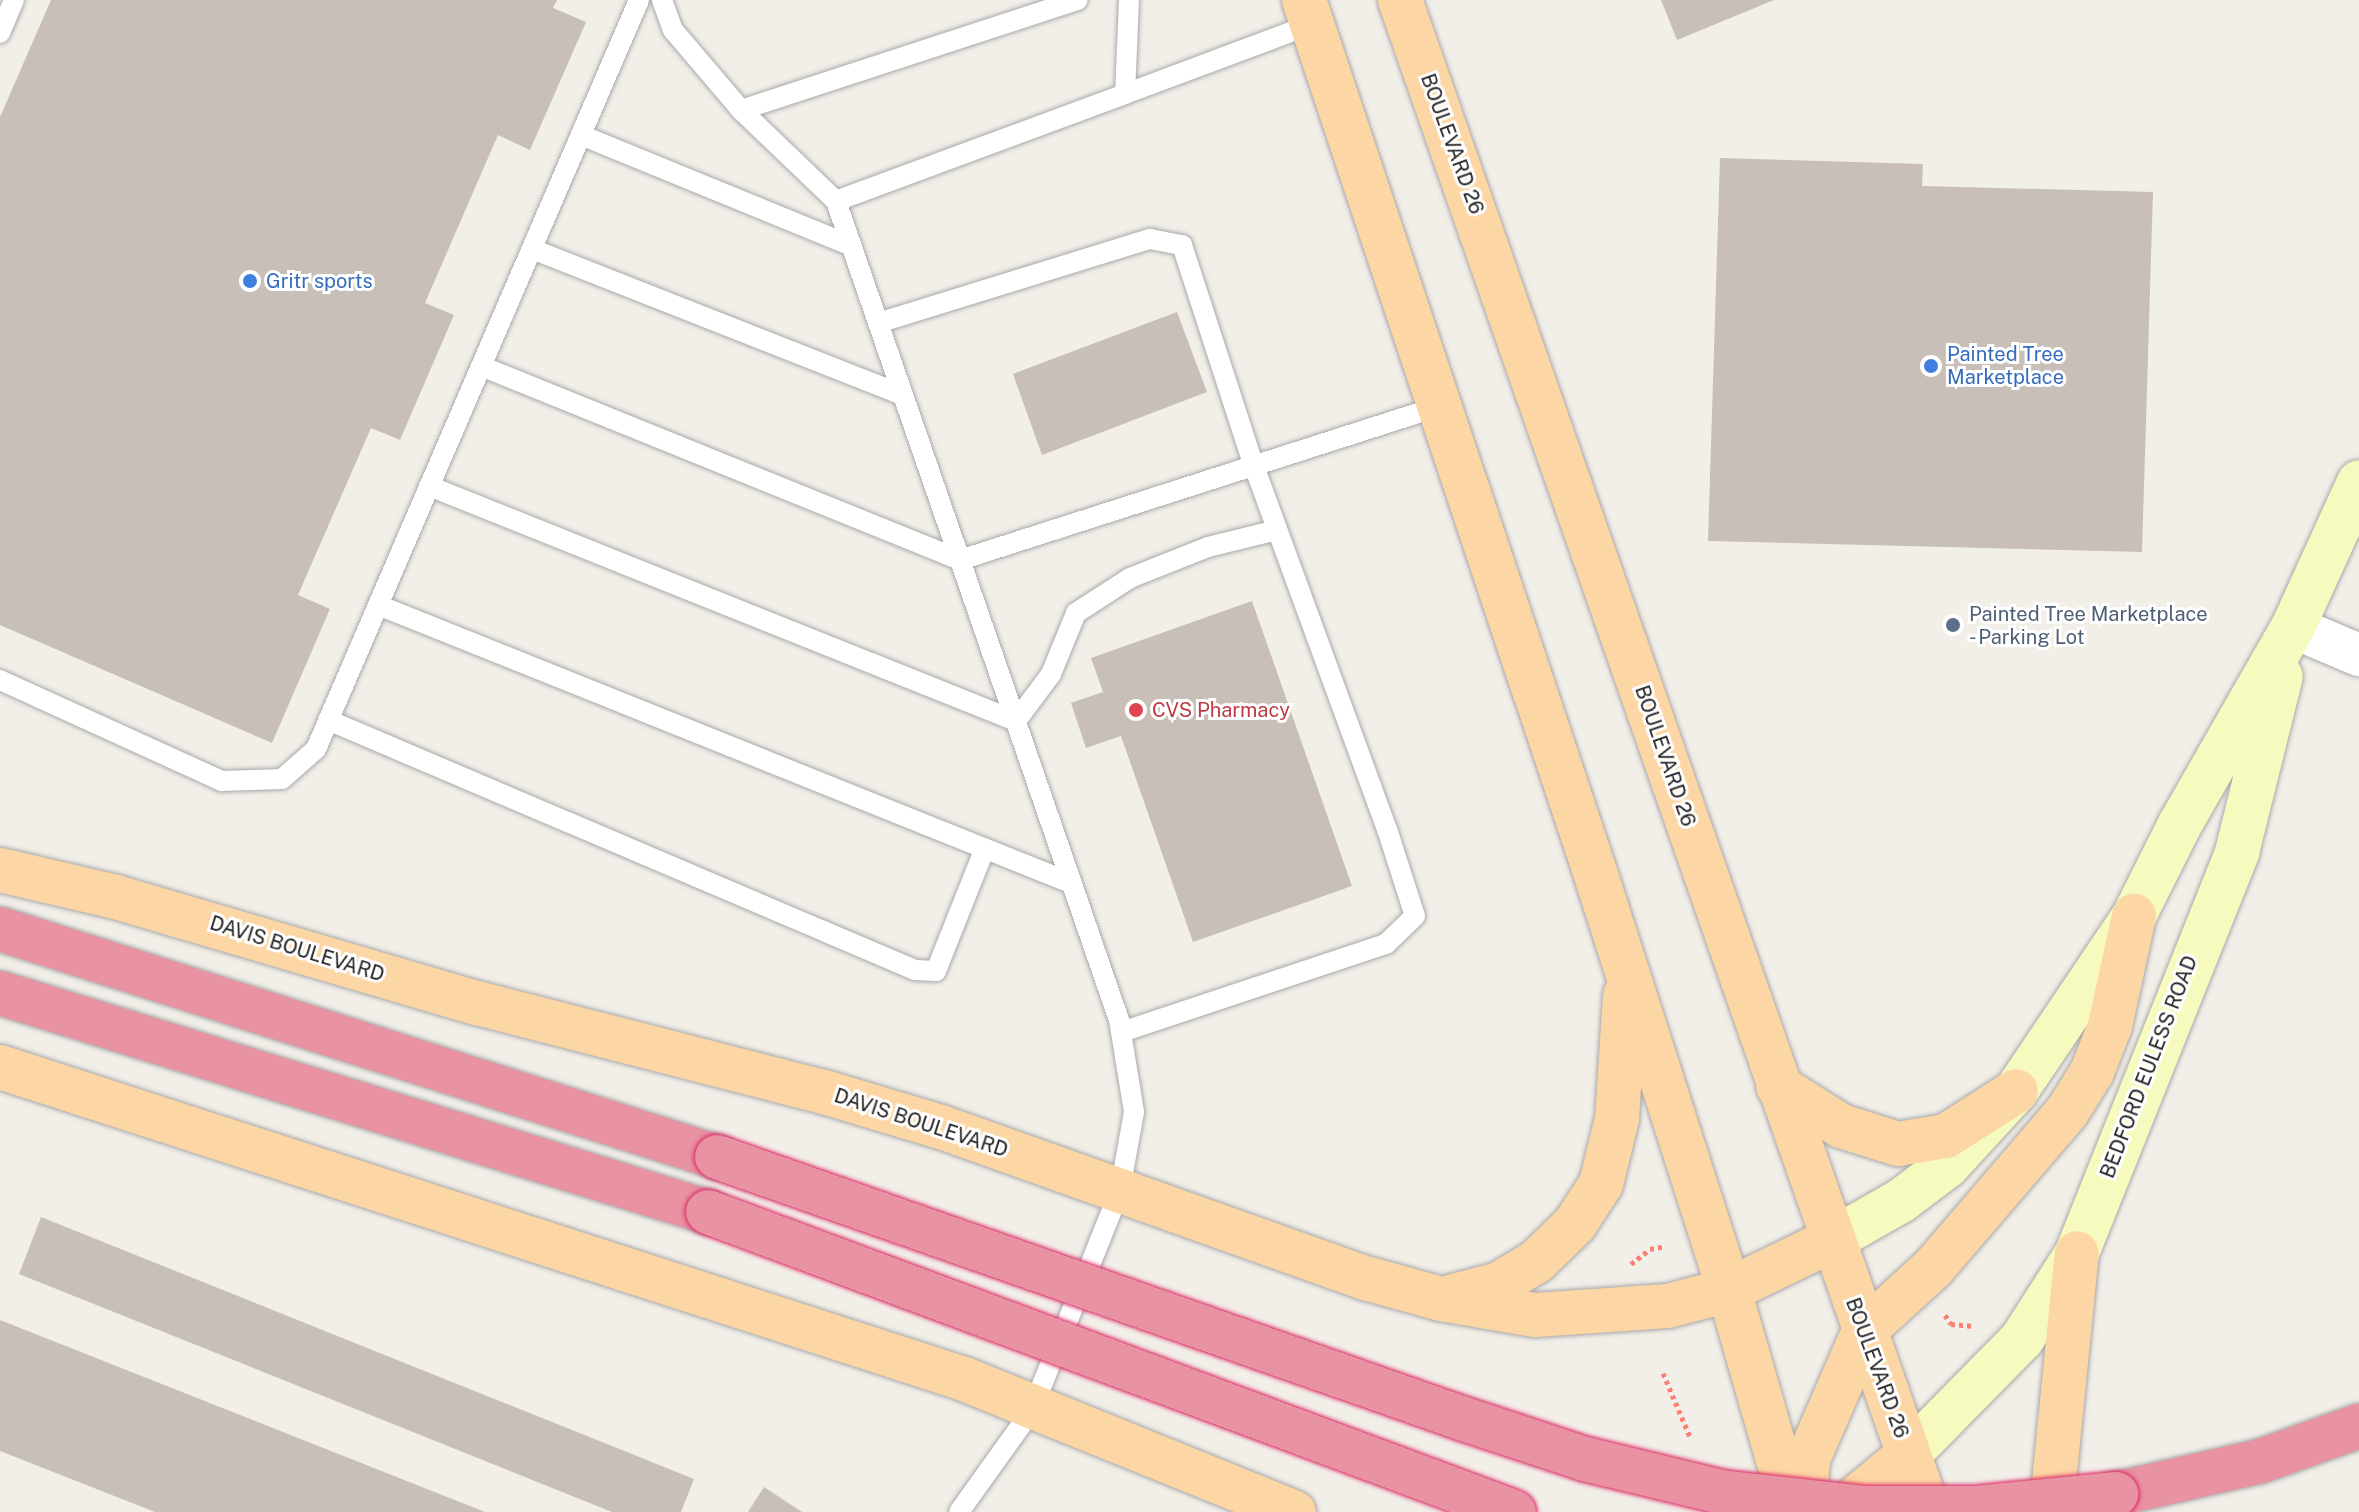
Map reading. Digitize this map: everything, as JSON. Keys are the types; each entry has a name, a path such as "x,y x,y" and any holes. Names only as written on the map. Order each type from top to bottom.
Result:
{"highway":[{"path":"0,929 717,1157 1585,1459 1721,1492 1866,1508 1976,1508 2116,1494 2261,1461 2359,1426"},
{"path":"0,993 708,1212 1514,1512"}],"main road":[{"name":"BOULEVARD 26","path":"1400,0 1929,1512"},
{"path":"1308,12 1627,973 1729,1290 1793,1512"},
{"name":"BEDFORD EULESS ROAD","path":"1832,1240 1902,1200 1947,1166 2016,1091 2134,916 2179,826 2293,627 2354,508"},
{"name":"BEDFORD EULESS ROAD","path":"1908,1455 2022,1339 2077,1253 2237,852 2293,627"},
{"name":"DAVIS BOULEVARD","path":"0,870 130,901 477,1003 824,1092 1120,1190 1369,1279 1441,1299 1535,1315 1588,1316 1668,1306 1729,1290 1832,1240"},
{"path":"1804,1512 1808,1459 1864,1331 1934,1267 2067,1112 2110,1026 2134,916"},
{"path":"1441,1299 1499,1284 1537,1261 1575,1224 1601,1184 1617,1119 1627,973"},
{"path":"0,1067 949,1374 1278,1509"},
{"path":"1778,1086 1841,1126 1898,1144 1946,1136 2016,1091"},
{"path":"2051,1512 2077,1253"},
{"path":"1839,1512 1908,1455"}],"street":[{"path":"2293,627 2359,655"}],"lane":[{"path":"0,33 14,0"},
{"path":"0,680 222,781 282,779 316,749 639,0"},
{"path":"662,0 673,30 741,110 836,201 1121,1032 1134,1112 1120,1190 1032,1410 959,1512"},
{"path":"741,110 1078,0"},
{"path":"1125,94 1129,0"},
{"path":"836,201 1125,94 1308,12"},
{"path":"581,135 851,246"},
{"path":"878,323 1150,239 1168,239 1182,245 1254,466 1415,916 1386,944 1121,1032"},
{"path":"532,249 903,395"},
{"path":"481,366 960,560 1440,406"},
{"path":"429,486 1016,721"},
{"path":"1016,721 1051,674 1076,613 1130,578 1208,547 1277,530"},
{"path":"378,605 1071,883"},
{"path":"328,720 915,970 936,971 985,848"}],"path":[{"path":"1623,1270 1650,1249 1665,1246"},
{"path":"1940,1307 1951,1324 1977,1327"}],"building":[{"path":"51,0 557,0 553,8 586,22 530,150 498,135 425,303 454,315 400,440 371,428 298,595 330,609 272,743 0,625 0,117"},
{"path":"1661,0 1774,0 1677,40"},
{"name":"Painted Tree Marketplace","path":"1720,158 1923,164 1922,186 2153,192 2142,552 1708,541"},
{"path":"1177,312 1207,392 1042,455 1013,374"},
{"name":"CVS Pharmacy","path":"1252,601 1352,886 1193,942 1121,736 1086,748 1071,703 1103,692 1091,658"},
{"path":"41,1217 694,1479 681,1512 612,1512 19,1274"},
{"path":"0,1320 485,1512 155,1512 0,1451"},
{"path":"764,1487 802,1512 748,1512"}],"place":[{"name":"Gritr sports","path":"250,281"},
{"name":"Painted Tree Marketplace","path":"1931,366"},
{"name":"Painted Tree Marketplace - Parking Lot","path":"1953,625"},
{"name":"CVS Pharmacy","path":"1136,710"}]}
